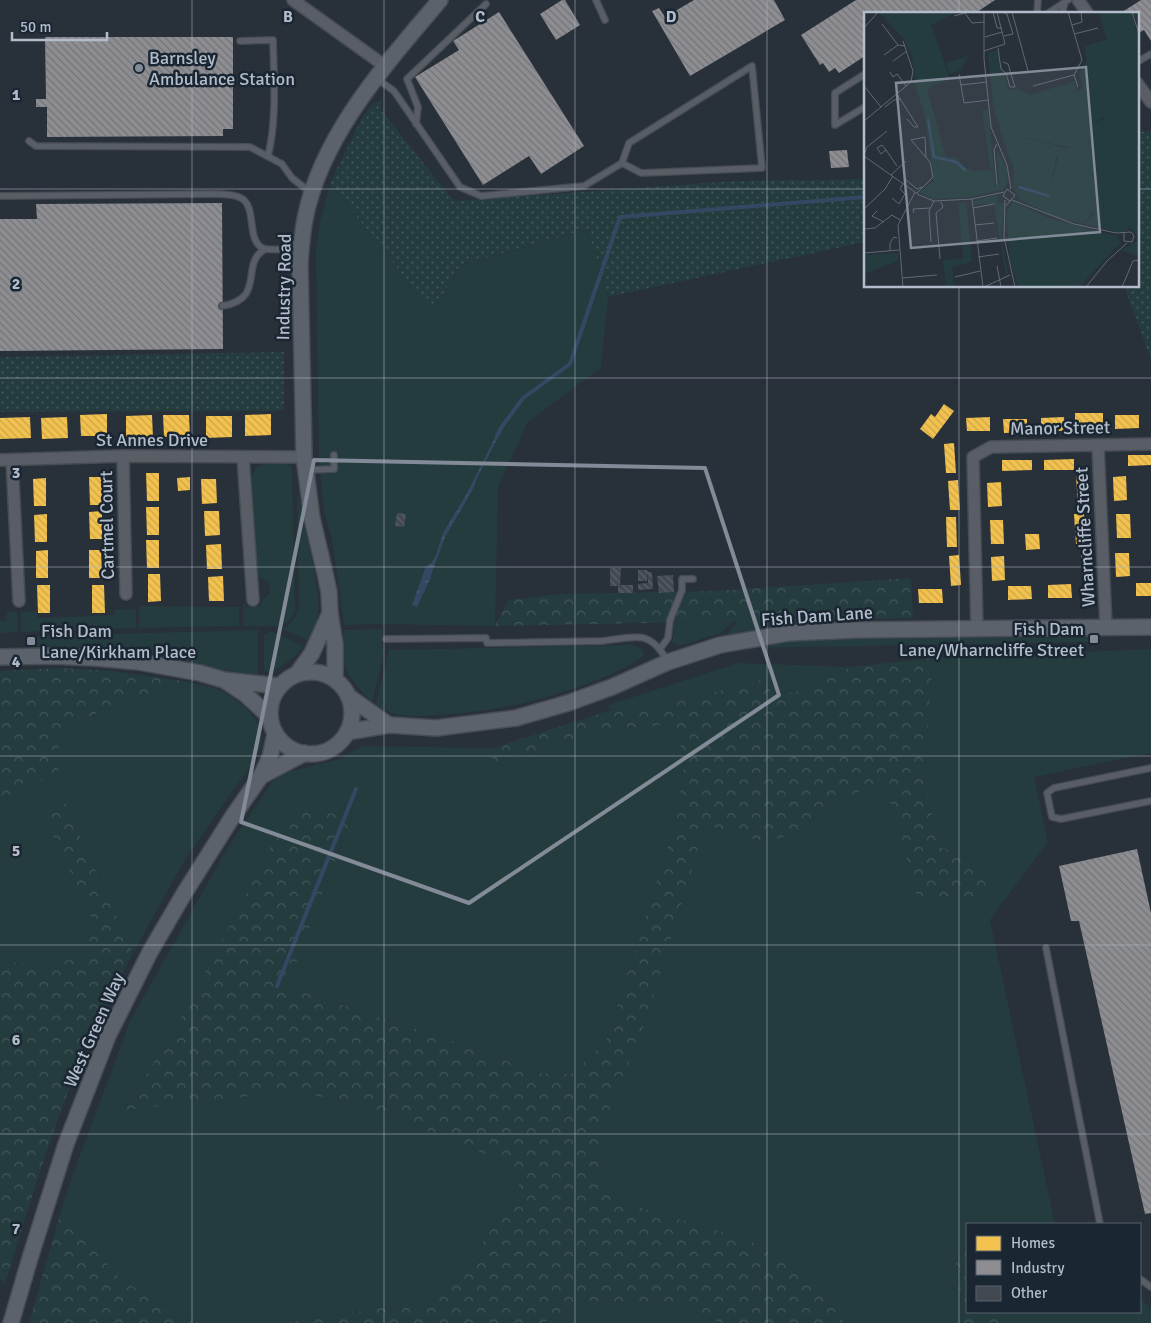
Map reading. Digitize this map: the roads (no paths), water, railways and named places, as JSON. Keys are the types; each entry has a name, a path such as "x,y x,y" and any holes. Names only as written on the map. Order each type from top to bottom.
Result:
{"street":[{"path":"293,0 380,72"},
{"name":"Industry Road","path":"335,680 329,592 312,518 305,464 300,264 305,217 330,149 366,90 440,0"},
{"path":"1078,0 1087,12"},
{"path":"1138,84 1151,102"},
{"name":"Manor Street","path":"977,629 973,457 991,447 1151,444"},
{"name":"Wharncliffe Street","path":"1098,445 1106,627"},
{"name":"St Annes Drive","path":"0,460 123,456 243,457 305,464"},
{"name":"Cartmel Court","path":"123,456 126,594"},
{"path":"243,457 256,593"},
{"path":"12,460 19,601"},
{"name":"Industry Road","path":"297,674 312,653 330,613"},
{"name":"Fish Dam Lane","path":"347,732 389,726 436,728 516,718 568,703 603,690 664,655 789,633 856,630 1151,627"},
{"path":"0,657 52,656 139,662 200,673 224,680 280,686"},
{"path":"317,672 335,680 343,687 351,705 352,714 347,732 341,740 329,749 315,754 296,751 288,747 281,741 272,726 270,706 274,695 280,686 290,677 297,674 317,672"},
{"path":"224,680 245,694 270,717"},
{"path":"348,696 389,726"},
{"name":"West Green Way","path":"11,1323 66,1144 108,1036 150,952 185,892 261,776 270,757 276,734"},
{"name":"West Green Way","path":"261,776 305,753"}],"lane":[{"path":"596,0 605,20"},
{"path":"1050,12 1067,1"},
{"path":"416,124 418,107 407,79 486,4"},
{"path":"240,41 273,40 274,102 268,156"},
{"path":"1138,61 1151,54"},
{"path":"380,72 460,187 481,196 584,186 622,163 629,143 752,66 762,168 641,173 622,163"},
{"path":"864,75 835,93 835,125 864,108"},
{"path":"28,141 36,146 250,147 282,164 292,178 312,194"},
{"path":"0,196 230,195 242,198 248,206 253,233 259,244 264,248"},
{"path":"222,306 236,302 247,292 251,283 253,261 258,252 264,248 289,249 302,238"},
{"path":"289,249 300,264"},
{"path":"305,464 334,469 334,454"},
{"path":"664,655 670,620 682,590 682,579 693,580"},
{"path":"386,639 486,638 487,643 605,640 637,637 650,641 664,655"},
{"path":"1151,768 1054,788 1047,793 1052,817 1061,819 1151,801"},
{"path":"1046,948 1100,1223"}],"water":[{"path":"498,432 500,433 473,489 445,537 431,577 417,607 412,605 426,566 431,564 436,555 443,533 466,495"}],"waterway":[{"path":"497,436 523,398 570,364 620,217 864,197"},
{"path":"277,986 356,789"}],"place":[{"name":"Barnsley Ambulance Station","path":"139,68"},
{"name":"Fish Dam Lane/Wharncliffe Street","path":"1094,639"},
{"name":"Fish Dam Lane/Kirkham Place","path":"31,641"}]}
